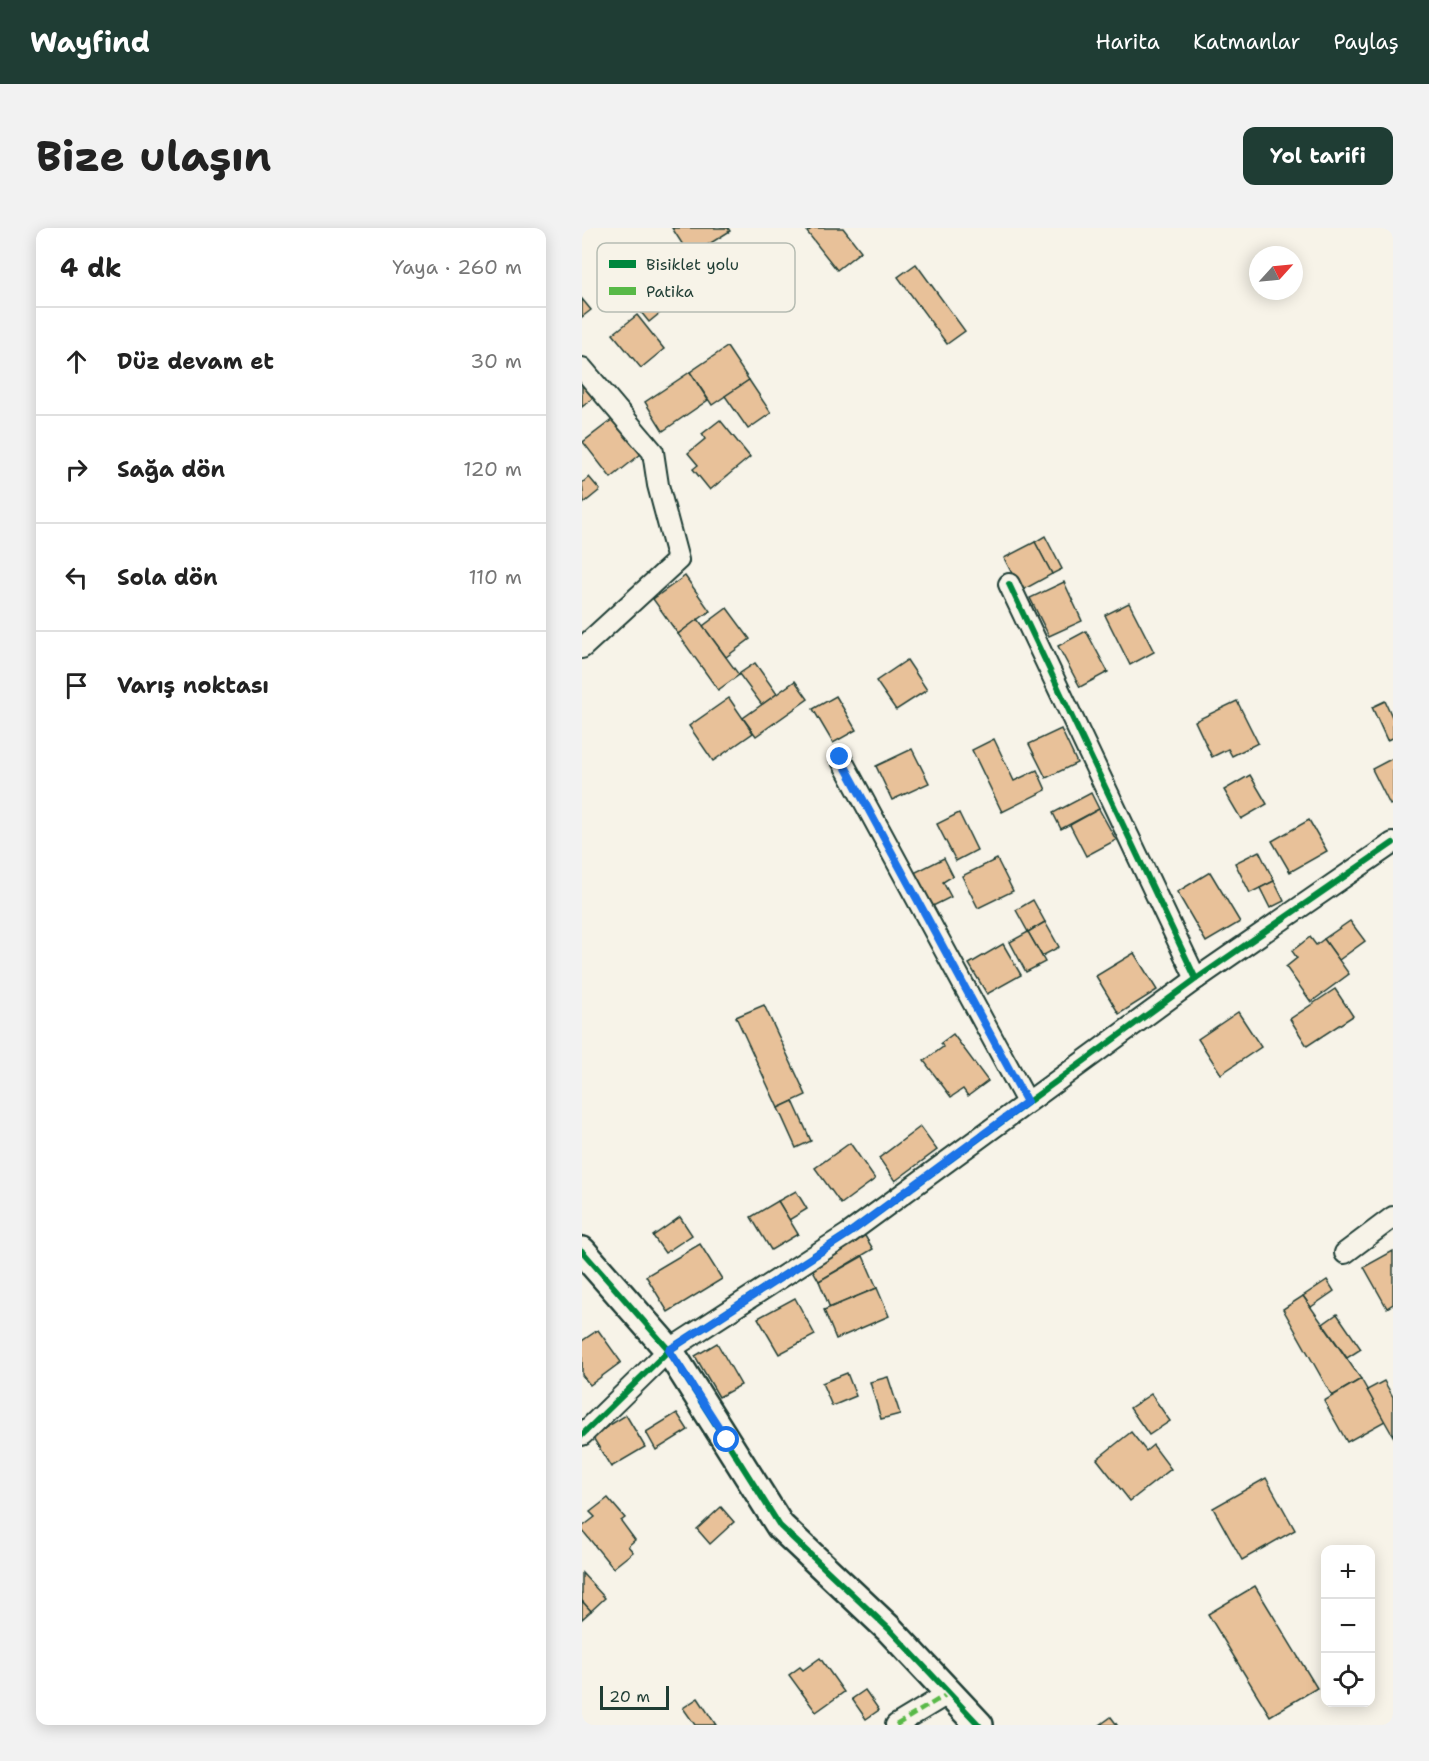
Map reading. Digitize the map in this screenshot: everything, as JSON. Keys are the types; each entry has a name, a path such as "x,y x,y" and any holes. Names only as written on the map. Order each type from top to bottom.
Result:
{"street":[{"path":"582,368 652,452 658,485 678,560 582,648"},
{"path":"1009,584 1197,979"},
{"path":"840,757 1027,1102"},
{"path":"582,1435 669,1350 848,1234 1197,979 1393,843"},
{"path":"1345,1253 1393,1216"},
{"path":"582,1251 669,1350 780,1526 889,1629 979,1725"},
{"path":"896,1725 949,1693"}],"building":[{"path":"672,228 728,228 730,231 711,243 682,243"},
{"path":"813,228 843,228 861,251 837,270 807,232"},
{"path":"916,264 965,331 947,344 898,277"},
{"path":"582,299 591,310 582,317"},
{"path":"641,312 661,312 649,322"},
{"path":"637,315 664,349 641,368 613,334"},
{"path":"727,347 749,380 712,405 690,372"},
{"path":"690,372 708,400 663,431 645,402"},
{"path":"749,380 771,413 748,429 725,396"},
{"path":"582,383 593,398 582,407"},
{"path":"613,419 641,454 611,478 583,442"},
{"path":"720,420 750,457 710,490 693,469 698,465 688,453 705,439 702,434"},
{"path":"589,477 600,490 584,503 582,483"},
{"path":"1045,536 1062,569 1052,574 1035,542"},
{"path":"1035,542 1052,574 1021,591 1004,558"},
{"path":"685,576 710,611 678,634 653,599"},
{"path":"1064,582 1082,621 1049,636 1030,598"},
{"path":"1129,603 1154,652 1130,665 1105,615"},
{"path":"727,608 750,639 726,657 703,626"},
{"path":"698,619 739,675 718,690 678,634"},
{"path":"1086,631 1108,672 1080,687 1058,646"},
{"path":"907,660 927,690 896,710 876,681"},
{"path":"755,663 777,694 762,705 739,674"},
{"path":"795,681 808,699 756,736 743,718"},
{"path":"836,696 856,730 833,743 813,709"},
{"path":"729,698 753,733 713,761 689,726"},
{"path":"1237,701 1258,743 1232,756 1228,749 1212,757 1195,721"},
{"path":"1385,701 1393,719 1393,738 1387,740 1372,707"},
{"path":"1061,729 1077,763 1046,778 1029,744"},
{"path":"994,739 1014,781 1037,770 1046,790 1002,812 972,750"},
{"path":"912,749 929,783 892,800 876,766"},
{"path":"1393,758 1393,803 1390,805 1372,769"},
{"path":"1250,775 1267,804 1241,819 1224,790"},
{"path":"1091,793 1099,809 1061,829 1053,813"},
{"path":"1099,809 1116,840 1086,856 1070,825"},
{"path":"959,813 977,850 956,861 937,824"},
{"path":"1309,820 1327,851 1290,872 1272,841"},
{"path":"1259,851 1274,881 1250,893 1235,863"},
{"path":"944,858 953,876 943,882 951,897 929,908 912,874"},
{"path":"997,859 1013,891 978,908 962,876"},
{"path":"1210,872 1240,922 1206,942 1177,892"},
{"path":"1274,881 1284,901 1270,908 1260,888"},
{"path":"1033,900 1045,922 1028,932 1016,910"},
{"path":"1350,921 1365,941 1339,960 1324,939"},
{"path":"1045,922 1059,947 1042,956 1028,932"},
{"path":"1028,932 1045,962 1026,972 1010,942"},
{"path":"1310,937 1316,945 1324,939 1349,974 1311,1002 1286,967 1297,958 1292,951"},
{"path":"1003,944 1021,975 987,994 969,964"},
{"path":"1134,953 1157,990 1119,1014 1096,976"},
{"path":"1335,989 1353,1016 1307,1046 1290,1019"},
{"path":"764,1005 806,1095 778,1108 736,1017"},
{"path":"1238,1012 1261,1047 1221,1074 1198,1039"},
{"path":"953,1034 988,1081 968,1096 963,1089 951,1097 924,1061 943,1047 941,1043"},
{"path":"793,1101 811,1141 796,1148 778,1108"},
{"path":"920,1127 937,1150 895,1181 879,1158"},
{"path":"850,1143 875,1179 841,1204 815,1168"},
{"path":"796,1191 807,1209 789,1220 778,1201"},
{"path":"778,1201 798,1234 771,1250 751,1217"},
{"path":"680,1217 692,1235 665,1253 653,1236"},
{"path":"862,1231 873,1249 819,1281 810,1265"},
{"path":"700,1244 722,1279 668,1312 646,1276"},
{"path":"1393,1251 1393,1304 1387,1308 1364,1267"},
{"path":"863,1256 877,1288 830,1308 819,1281"},
{"path":"1327,1280 1334,1291 1311,1307 1303,1296"},
{"path":"877,1288 889,1316 836,1339 824,1310"},
{"path":"1303,1296 1361,1379 1332,1396 1283,1309"},
{"path":"795,1298 815,1335 779,1354 758,1318"},
{"path":"1337,1314 1361,1349 1347,1358 1323,1324"},
{"path":"598,1330 621,1362 590,1385 582,1375 582,1341"},
{"path":"717,1343 741,1385 719,1397 695,1356"},
{"path":"847,1373 856,1396 832,1406 822,1383"},
{"path":"888,1377 900,1414 881,1419 870,1382"},
{"path":"1361,1379 1385,1421 1347,1442 1324,1401"},
{"path":"1384,1381 1393,1397 1393,1436 1367,1390"},
{"path":"1151,1394 1170,1421 1149,1435 1130,1408"},
{"path":"677,1413 688,1430 656,1450 646,1432"},
{"path":"626,1415 645,1447 611,1467 592,1436"},
{"path":"1131,1432 1146,1451 1153,1445 1171,1469 1130,1501 1097,1459"},
{"path":"1266,1478 1295,1530 1242,1560 1213,1508"},
{"path":"608,1498 625,1518 621,1521 635,1540 628,1546 633,1552 613,1568 582,1530 582,1527 595,1517 590,1512"},
{"path":"721,1507 734,1522 710,1544 697,1529"},
{"path":"582,1573 605,1598 591,1611 582,1601"},
{"path":"1255,1586 1317,1688 1270,1716 1208,1614"},
{"path":"582,1601 591,1611 582,1619"},
{"path":"820,1658 844,1692 816,1712 789,1675 800,1667 803,1670"},
{"path":"865,1690 879,1710 866,1719 852,1699"},
{"path":"698,1698 716,1725 695,1725 683,1708"},
{"path":"1111,1717 1117,1725 1100,1725"}],"marked path":[{"path":"896,1725 949,1693"}],"cycle path":[{"path":"1009,584 1196,979"},
{"path":"582,1435 669,1350 848,1234 1196,979 1393,843"},
{"path":"582,1251 669,1350 780,1526 889,1629 979,1725"}],"route":[{"path":"727,1440 669,1350 848,1234 1027,1102 840,757"}]}
